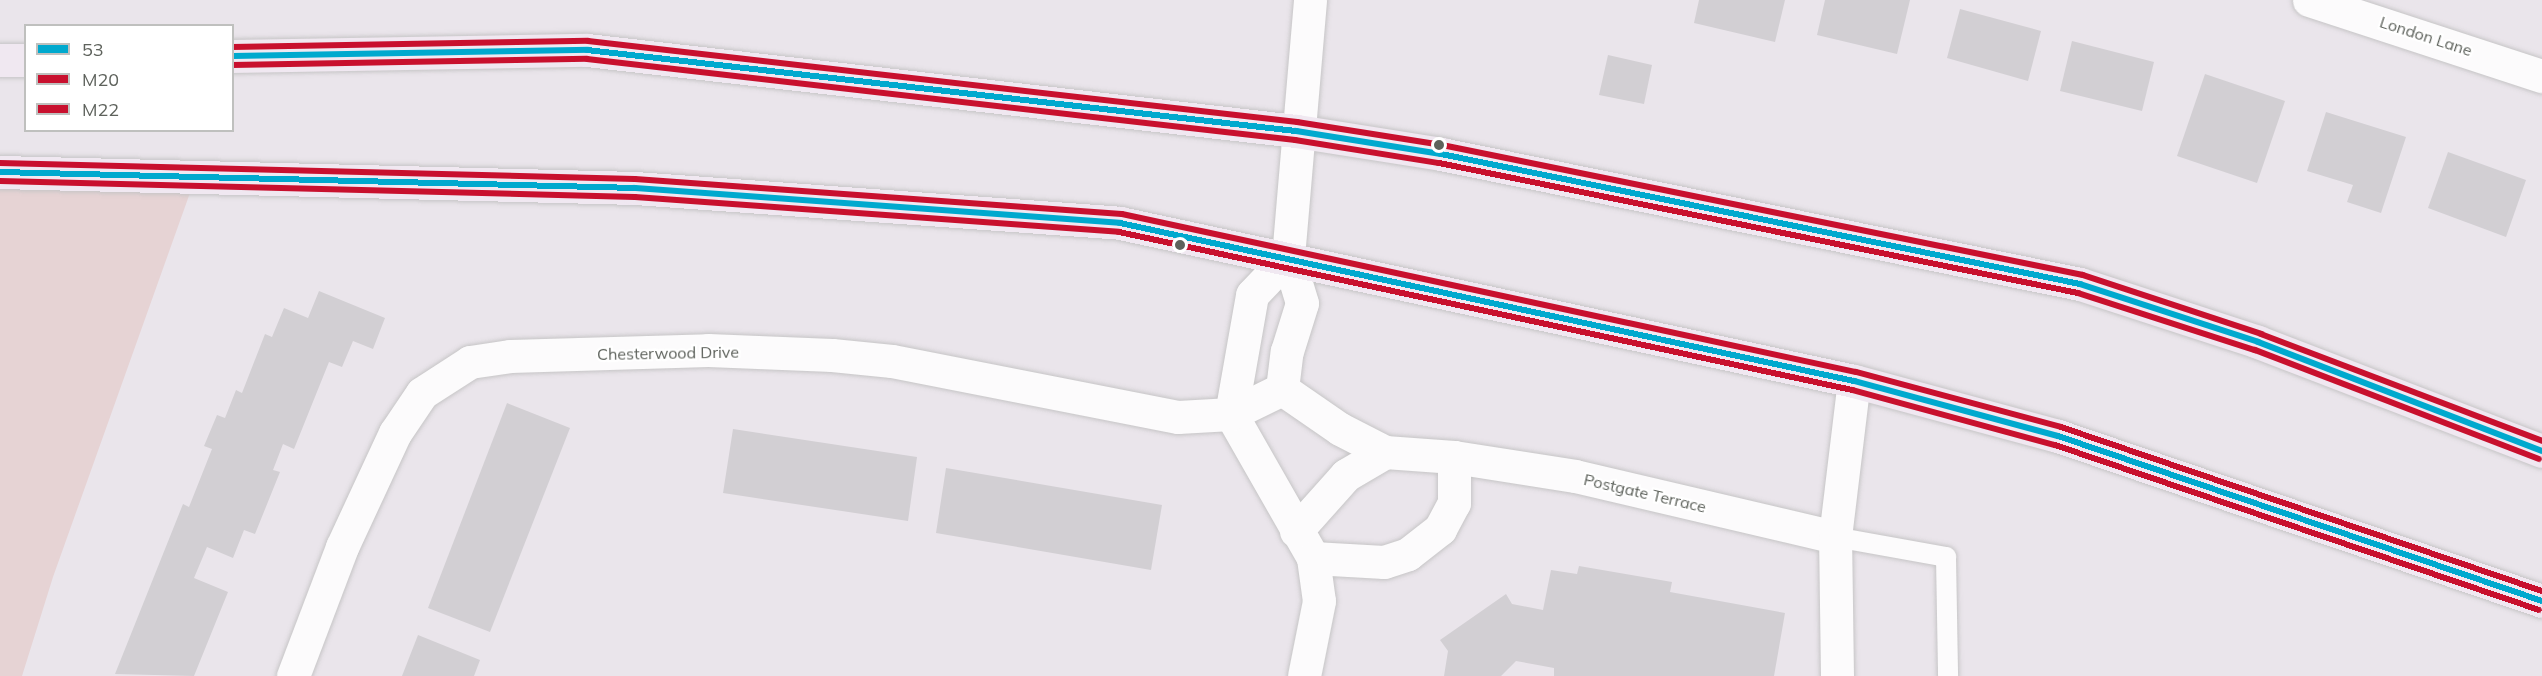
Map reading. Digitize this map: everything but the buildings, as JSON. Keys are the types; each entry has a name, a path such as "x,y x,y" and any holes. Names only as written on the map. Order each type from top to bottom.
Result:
{"main road":[{"path":"234,56 586,50 1296,131 1441,154 2080,284 2258,342 2542,452"},
{"path":"0,60 24,60"},
{"path":"0,172 635,188 1120,223 1288,257 1854,381 2058,436 2542,601"}],"street":[{"path":"1230,414 1282,389 1287,351 1302,303 1288,257 1296,131 1310,0"},
{"name":"London Lane","path":"2309,0 2542,75"},
{"path":"1288,257 1252,295 1230,414 1304,544 1319,601 1304,676"},
{"name":"Chesterwood Drive","path":"293,676 342,547 395,433 422,393 470,362 510,356 708,350 832,355 892,361 1178,417 1230,414"},
{"path":"1838,676 1835,537 1854,381"},
{"name":"Postgate Terrace","path":"1282,389 1340,429 1385,452 1454,457 1575,476 1835,537"},
{"path":"1304,544 1346,475 1385,452"},
{"path":"1304,544 1384,562 1408,554 1440,529 1454,503 1454,457"}],"lane":[{"path":"1835,537 1946,557 1948,676"}],"shaded area":[{"path":"0,172 196,176 53,577 22,676 0,676"}],"transit line":[{"name":"M22","path":"234,47 588,41 1297,122 1442,145 2083,275 2261,334 2542,441"},
{"name":"53","path":"234,56 587,50 1296,131 1441,154 2080,284 2258,342 2542,451"},
{"name":"M20","path":"234,65 587,59 1295,140 1439,163 2078,293 2255,350 2539,459"},
{"name":"M22","path":"0,163 635,179 1122,214 1856,372 2061,427 2542,591"},
{"name":"53","path":"0,172 635,188 1120,223 1854,381 2058,436 2542,601"},
{"name":"M20","path":"0,181 635,197 1119,232 1852,390 2055,445 2539,610"}]}
